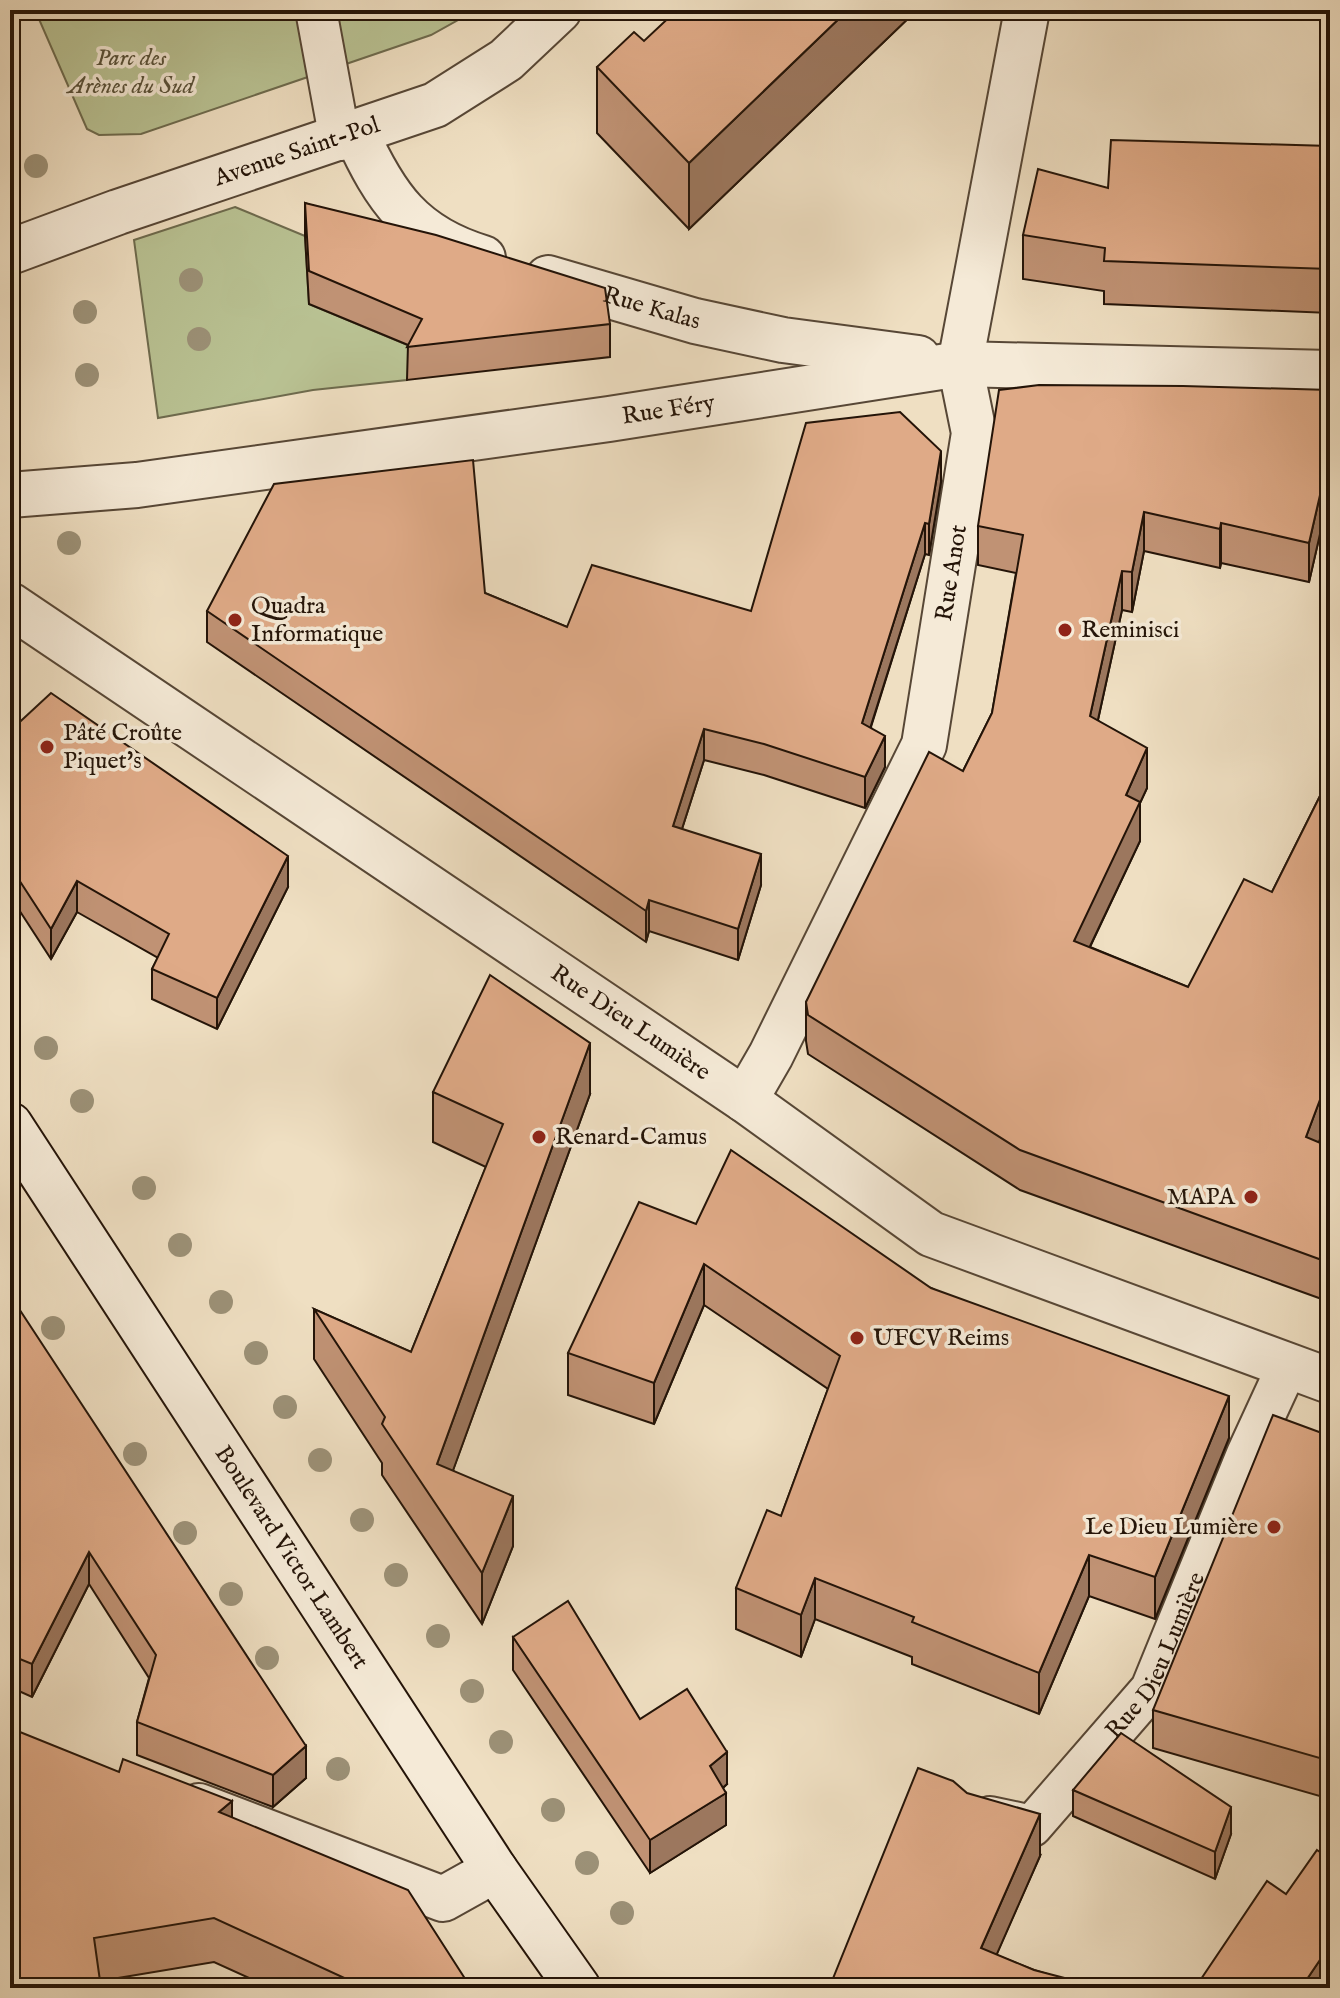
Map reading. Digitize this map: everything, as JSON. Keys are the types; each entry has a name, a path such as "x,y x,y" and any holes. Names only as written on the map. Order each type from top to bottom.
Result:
{"street":[{"name":"Avenue Saint-Pol","path":"10,252 118,212 435,105 506,60 559,10"},
{"name":"Rue Anot","path":"745,1100 771,1055 924,745 974,433 960,364 1027,10"},
{"name":"Rue Kalas","path":"348,136 404,217 454,250 695,321 783,340 960,364"},
{"name":"Rue Féry","path":"10,495 137,485 609,419 960,364 1330,373"},
{"name":"Rue Dieu Lumière","path":"10,605 745,1100 931,1234 1330,1381"},
{"name":"Boulevard Victor Lambert","path":"10,1125 495,1870 578,1988"},
{"path":"159,1791 443,1899 495,1870"}],"lane":[{"path":"316,10 348,136"},
{"name":"Rue Dieu Lumière","path":"973,1813 1032,1826 1151,1689 1247,1454 1288,1365"}],"green space":[{"name":"Parc des Arènes du Sud","path":"35,10 476,10 431,35 141,134 99,135 87,129"},
{"path":"235,207 305,236 309,304 422,351 407,380 313,390 158,418 134,240"}],"building":[{"path":"677,10 848,10 689,163 597,67 634,32 644,41"},
{"path":"1111,140 1330,146 1330,269 1104,261 1105,248 1023,235 1038,169 1108,188"},
{"path":"305,203 436,235 605,288 610,324 407,347 422,319 309,271"},
{"path":"1039,385 1330,390 1330,482 1323,482 1309,543 1221,523 1220,529 1144,512 1132,572 1122,571 1090,716 1147,748 1126,795 1140,802 1074,941 1188,987 1244,879 1272,892 1330,776 1330,1073 1306,1137 1330,1147 1330,1263 1020,1150 808,1015 806,1002 929,752 963,771 992,713 1023,535 978,526 999,390"},
{"path":"900,412 941,451 929,524 925,523 862,723 885,736 865,777 764,744 704,729 673,826 761,854 738,929 649,900 646,911 207,611 274,484 473,460 485,593 567,627 592,565 751,611 806,423"},
{"path":"51,693 288,856 217,998 152,969 169,934 77,881 51,929 10,866 10,731"},
{"path":"490,975 590,1043 437,1464 513,1496 482,1573 382,1424 385,1417 314,1309 411,1352 503,1124 433,1092"},
{"path":"731,1150 931,1288 1229,1396 1155,1577 1089,1555 1039,1673 912,1622 914,1617 815,1578 801,1615 736,1588 767,1510 781,1516 840,1356 704,1264 654,1383 568,1353 639,1202 696,1224"},
{"path":"10,1295 306,1746 273,1775 137,1722 156,1655 89,1552 32,1664 10,1655"},
{"path":"1273,1415 1330,1436 1330,1761 1153,1710"},
{"path":"568,1601 640,1719 687,1689 727,1752 710,1766 726,1793 650,1840 513,1637"},
{"path":"10,1728 119,1772 123,1759 232,1801 219,1812 408,1890 471,1988 366,1988 214,1918 94,1938 101,1988 10,1988"},
{"path":"1121,1733 1231,1807 1215,1852 1073,1790"},
{"path":"918,1768 953,1781 967,1793 1040,1814 981,1948 1034,1970 1093,1988 849,1988 832,1981"},
{"path":"1317,1850 1330,1859 1330,1945 1301,1988 1195,1988 1267,1881 1286,1894"}],"place":[{"name":"Quadra Informatique","path":"235,620"},
{"name":"Reminisci","path":"1065,630"},
{"name":"Pâté Croûte Piquet's","path":"47,747"},
{"name":"Renard-Camus","path":"539,1137"},
{"name":"MAPA","path":"1251,1197"},
{"name":"UFCV Reims","path":"857,1338"},
{"name":"Le Dieu Lumière","path":"1274,1527"}]}
